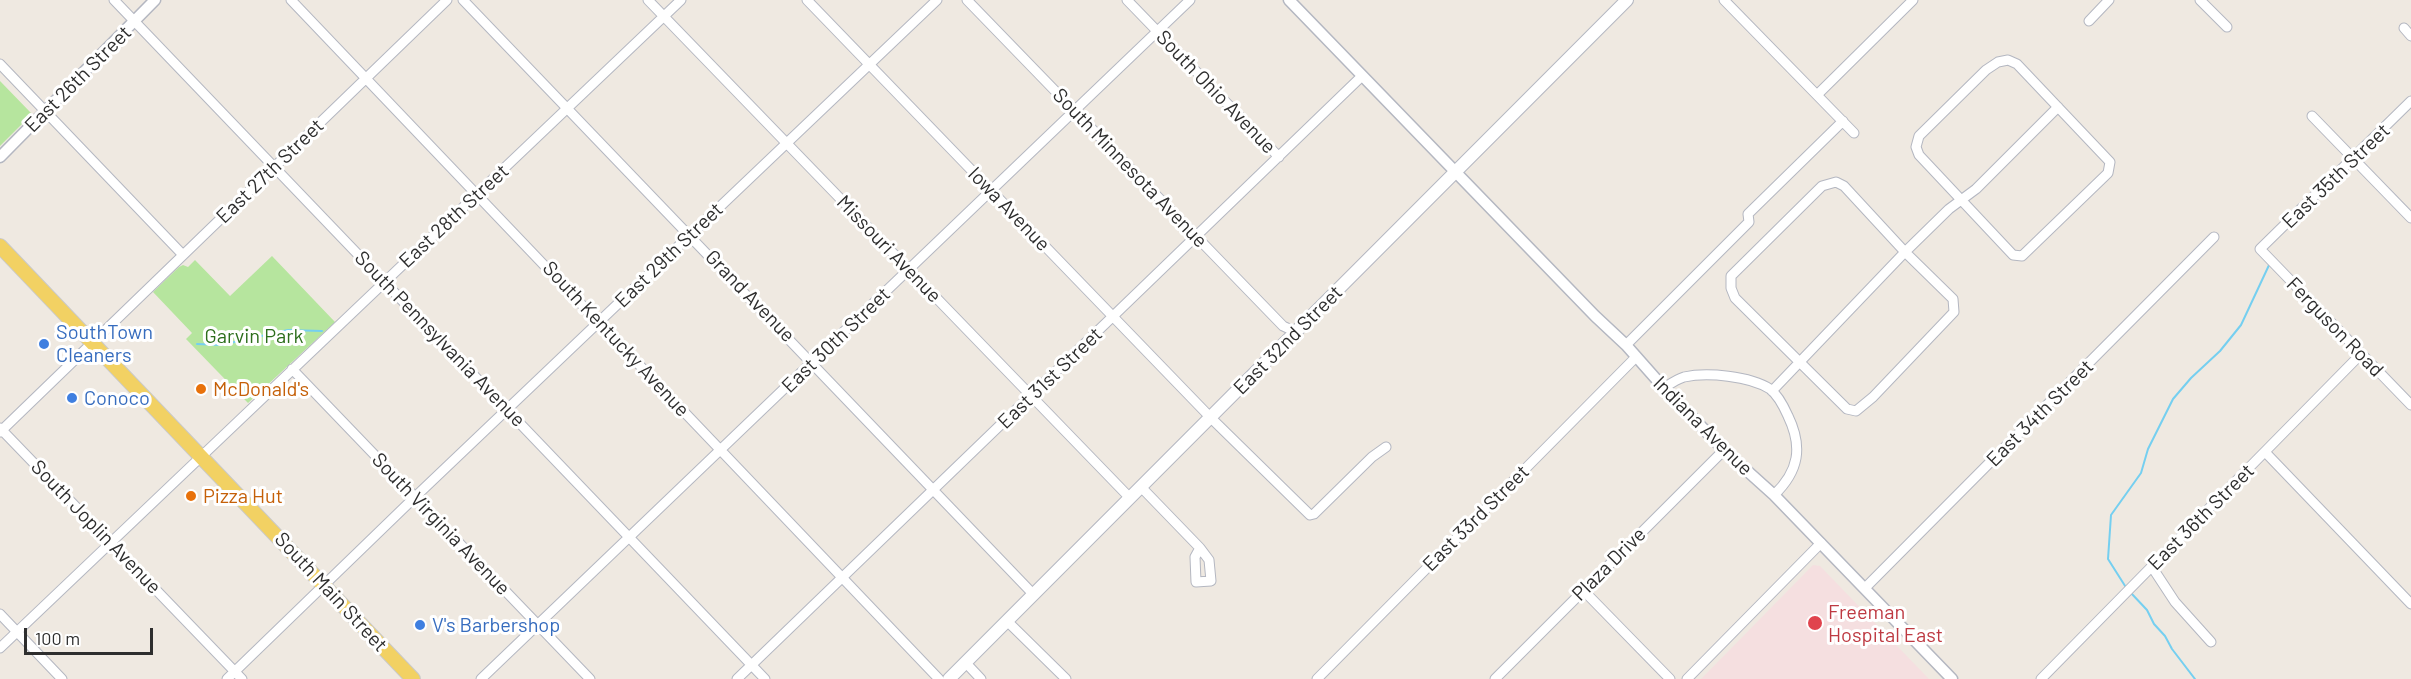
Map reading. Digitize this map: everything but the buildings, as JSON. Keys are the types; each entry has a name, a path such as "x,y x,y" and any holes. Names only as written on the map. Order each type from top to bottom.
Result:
{"main road":[{"name":"East 32nd Street","path":"949,679 1627,0"},
{"name":"South Main Street","path":"0,246 413,679"}],"street":[{"name":"South Pennsylvania Avenue","path":"114,0 765,679"},
{"name":"East 26th Street","path":"0,157 155,0"},
{"name":"South Kentucky Avenue","path":"291,0 939,679"},
{"name":"East 27th Street","path":"1,430 94,343 447,0"},
{"name":"Grand Avenue","path":"463,0 935,489 1034,595"},
{"name":"Missouri Avenue","path":"648,0 1130,498"},
{"name":"East 28th Street","path":"0,648 681,0"},
{"name":"Iowa Avenue","path":"807,0 1211,418 1310,514 1314,514 1372,457 1386,447"},
{"name":"East 29th Street","path":"227,679 238,675 324,585 415,497 937,0"},
{"name":"South Minnesota Avenue","path":"967,0 1283,326 1296,332"},
{"name":"South Ohio Avenue","path":"1127,0 1279,157"},
{"name":"East 30th Street","path":"481,679 1190,0"},
{"name":"Indiana Avenue","path":"1289,0 1595,316 1626,345 1724,450 1774,495 1952,679"},
{"path":"1724,0 1854,133"},
{"path":"1817,94 1913,0"},
{"path":"2089,21 2109,0"},
{"path":"2200,0 2227,27"},
{"path":"2404,28 2411,36"},
{"path":"2008,60 2017,64 2058,107 2109,162 2108,173 2022,256 2013,255 1963,199 1919,155 1916,147 1919,136 1986,70 1998,62 2008,60"},
{"path":"0,64 183,255"},
{"name":"East 31st Street","path":"737,679 1362,76"},
{"name":"East 35th Street","path":"2260,249 2411,101"},
{"path":"1772,390 1949,208 1976,189 2058,107"},
{"path":"2312,116 2411,218"},
{"path":"1626,345 1749,222 1748,214 1843,121"},
{"path":"1836,182 1844,186 1905,252 1953,299 1954,312 1873,397 1856,411 1847,409 1799,362 1736,298 1731,288 1731,276 1822,186 1836,182"},
{"name":"East 34th Street","path":"1865,588 2214,237"},
{"name":"Ferguson Road","path":"2260,249 2411,405"},
{"name":"East 36th Street","path":"2041,679 2361,354"},
{"name":"East 33rd Street","path":"1317,679 1636,357"},
{"name":"South Virginia Avenue","path":"292,369 590,679"},
{"path":"1664,388 1683,377 1723,376 1752,382 1772,390 1794,428 1797,454 1793,473 1774,495"},
{"name":"South Joplin Avenue","path":"1,430 238,675"},
{"name":"Plaza Drive","path":"1495,679 1724,450"},
{"path":"2265,452 2411,604"},
{"path":"1141,487 1200,548"},
{"path":"1687,679 1821,543"},
{"path":"2152,567 2175,602 2211,642"},
{"path":"1583,590 1670,679"},
{"path":"0,615 62,679"},
{"path":"1007,621 1066,679"},
{"path":"965,662 981,679"}],"shaded area":[{"name":"Freeman Hospital East","path":"1813,565 1820,566 1929,679 1701,679"}],"green space":[{"path":"0,81 32,114 0,146"},
{"name":"Garvin Park","path":"272,256 335,322 248,403 186,339 192,333 153,292 179,267 183,265 188,267 195,260 230,296"}],"waterway":[{"path":"2127,589 2108,559 2111,515 2141,473 2148,449 2173,399 2191,378 2220,351 2241,325 2270,263"},
{"path":"197,344 221,345 288,330 322,331"},
{"path":"2131,593 2147,610 2154,624 2195,679"}],"place":[{"name":"SouthTown Cleaners","path":"44,344"},
{"name":"McDonald's","path":"201,389"},
{"name":"Conoco","path":"72,398"},
{"name":"Pizza Hut","path":"191,496"},
{"name":"Freeman Hospital East","path":"1815,623"},
{"name":"V's Barbershop","path":"420,625"}]}
